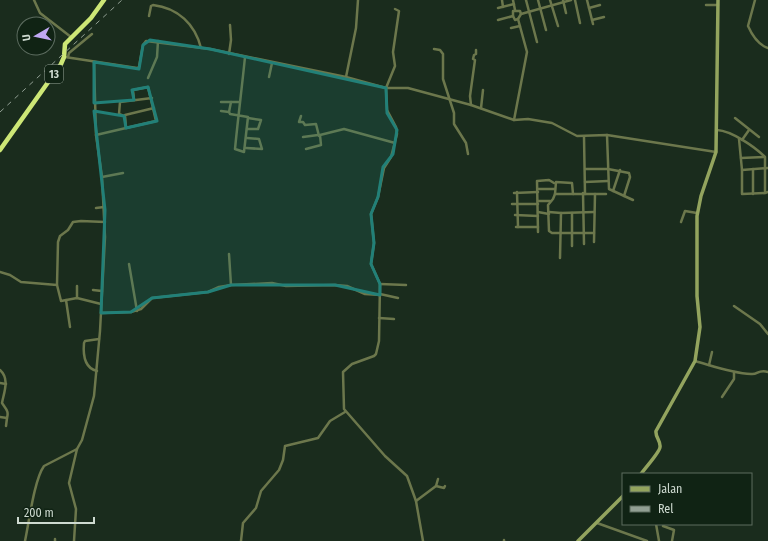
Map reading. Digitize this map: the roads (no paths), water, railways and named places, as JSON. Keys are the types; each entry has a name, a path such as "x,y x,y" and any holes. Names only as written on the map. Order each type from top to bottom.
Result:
{"highway":[{"name":"13","path":"0,150 66,57 65,44 91,18 104,0"}],"street":[{"path":"34,0 40,13 71,37"},
{"path":"346,77 356,28 358,0"},
{"path":"502,0 503,7"},
{"path":"512,16 513,11 515,10 513,0"},
{"path":"526,0 537,42"},
{"path":"538,0 546,30"},
{"path":"550,0 558,26"},
{"path":"514,120 527,52 518,19 521,14 571,0"},
{"path":"575,0 580,23"},
{"path":"587,0 593,24"},
{"path":"642,473 660,450 660,444 656,431 695,361 700,327 697,296 697,213 716,152 718,0"},
{"path":"755,0 748,26 754,37 763,46 768,48"},
{"path":"563,1 566,13"},
{"path":"498,8 514,4"},
{"path":"148,16 151,6 153,5 179,13 196,32 201,48"},
{"path":"589,8 600,5"},
{"path":"706,5 718,5"},
{"path":"397,10 393,52 395,66 386,88 387,110 397,130 391,157 384,168 378,196 371,214 374,243 371,264 380,284 379,341 376,354 370,358 352,364 343,372 345,412 385,456 407,476 416,501 423,541"},
{"path":"515,10 520,11 521,14"},
{"path":"512,16 515,20 518,19"},
{"path":"498,20 512,16"},
{"path":"592,20 604,17"},
{"path":"229,54 231,40 230,25"},
{"path":"511,28 520,26"},
{"path":"92,34 66,57 137,68 140,65 144,43 150,40 201,48 346,77 386,88 408,88 481,108 514,120 528,119 552,123 577,136 584,137 607,135 716,152"},
{"path":"148,78 156,57 158,42"},
{"path":"434,49 440,50 443,54 443,78 454,113 454,124 466,143 468,154"},
{"path":"471,105 470,96 473,59 474,54 476,54 476,50"},
{"path":"245,57 235,148 244,152 246,148 248,118"},
{"path":"74,541 76,509 69,483 77,449 84,434 94,396 102,304 105,222 102,177 96,135 94,62"},
{"path":"269,77 272,63"},
{"path":"96,135 156,121 152,98 148,87 133,90 134,100"},
{"path":"481,108 483,90"},
{"path":"152,98 119,102 119,114 124,116 154,108"},
{"path":"221,102 240,102"},
{"path":"229,112 231,102"},
{"path":"220,111 261,120 258,129 247,129"},
{"path":"124,116 126,128"},
{"path":"301,116 299,122 303,122 305,125 316,124 321,145 306,149"},
{"path":"735,118 759,137"},
{"path":"303,137 319,135 344,128 395,143"},
{"path":"717,130 725,130 765,156"},
{"path":"749,130 740,139 742,194 767,193 767,168 765,156"},
{"path":"607,135 609,189 633,200"},
{"path":"584,137 584,244"},
{"path":"246,138 259,139 262,149 246,148"},
{"path":"757,157 758,152"},
{"path":"741,158 765,156"},
{"path":"742,170 767,168"},
{"path":"585,169 620,170 629,173 630,176 624,196"},
{"path":"753,169 753,194"},
{"path":"613,191 620,170"},
{"path":"102,177 123,173"},
{"path":"538,232 537,181 550,180 554,183 571,183 573,194"},
{"path":"585,182 608,181"},
{"path":"554,183 555,194 548,205 550,232 594,233"},
{"path":"538,227 517,227 516,216 518,204 516,193 554,189"},
{"path":"555,194 606,194"},
{"path":"594,242 595,194"},
{"path":"512,204 550,201"},
{"path":"96,208 104,207"},
{"path":"681,222 685,211 697,213"},
{"path":"516,216 549,213 594,212"},
{"path":"560,258 561,213"},
{"path":"572,213 572,246"},
{"path":"102,304 77,298 60,300 58,285 58,242 60,236 68,230 72,223 77,221 105,222"},
{"path":"229,254 231,285"},
{"path":"129,264 138,311"},
{"path":"0,272 10,275 21,282 58,285"},
{"path":"101,313 138,311 152,298 208,292 219,287 231,285 272,283 286,286 335,285 353,287 365,294 380,294 398,298"},
{"path":"380,284 406,285"},
{"path":"77,286 77,298"},
{"path":"93,290 102,291"},
{"path":"66,300 70,327"},
{"path":"734,306 760,324 768,334"},
{"path":"379,318 394,320"},
{"path":"97,371 90,368 86,362 84,343 85,341 100,339"},
{"path":"709,365 712,352"},
{"path":"695,361 734,372 752,375 759,370 768,372"},
{"path":"0,370 4,374 6,384 2,404 7,408 6,426"},
{"path":"722,397 734,379 734,372"},
{"path":"0,383 6,384"},
{"path":"241,541 243,522 256,508 261,491 279,470 283,460 285,446 318,438 330,421 345,412"},
{"path":"0,416 7,418"},
{"path":"24,541 37,483 42,469 44,466 77,449"},
{"path":"416,501 436,486 438,479"},
{"path":"436,486 443,488 445,486"},
{"path":"578,541 622,497"},
{"path":"596,522 647,541"},
{"path":"656,525 659,541"},
{"path":"663,526 674,530 672,541"}],"railway":[{"path":"0,112 122,0"}]}
